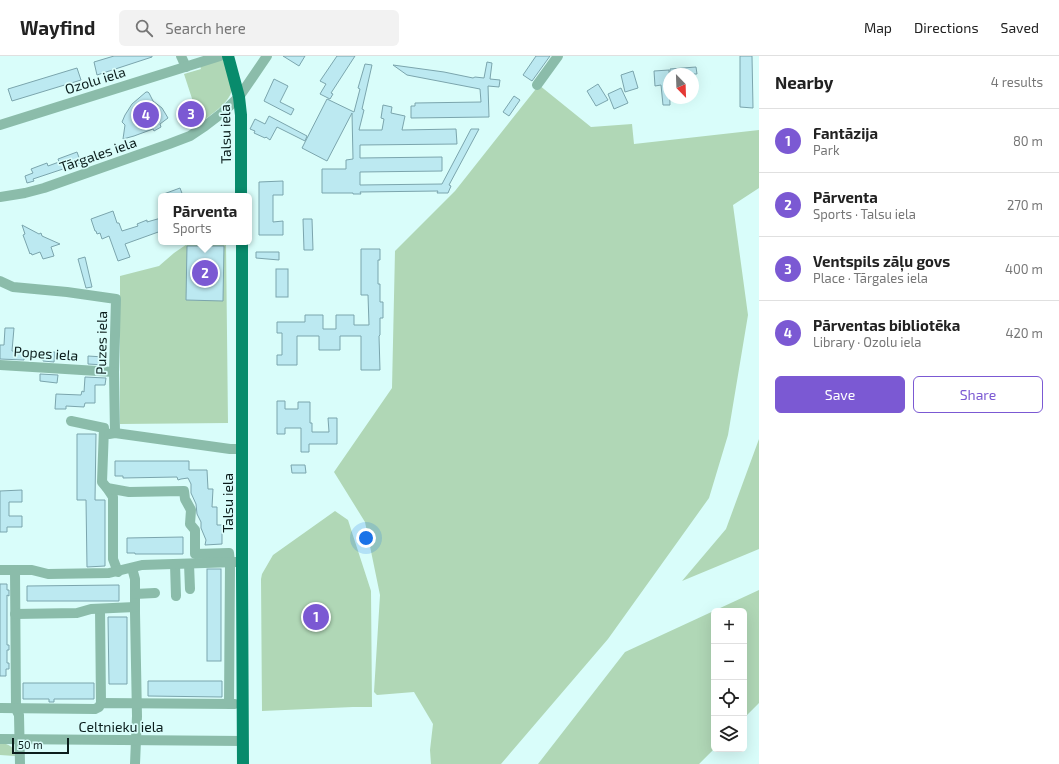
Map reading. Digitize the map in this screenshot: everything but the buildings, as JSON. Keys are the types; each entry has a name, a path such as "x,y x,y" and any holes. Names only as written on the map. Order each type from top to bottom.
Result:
{"main road":[{"path":"228,56 239,97"},
{"name":"Talsu iela","path":"239,97 242,193"},
{"name":"Talsu iela","path":"242,245 242,449 236,562 243,764"}],"street":[{"path":"180,56 186,67"},
{"name":"Ozolu iela","path":"0,125 220,56"},
{"name":"Talsu iela","path":"239,97 267,56"},
{"path":"537,85 558,56"},
{"name":"Tārgales iela","path":"0,197 44,188 190,136 222,113 239,97"},
{"name":"Puzes iela","path":"0,281 13,287 67,292 116,299 114,372 115,433"},
{"name":"Popes iela","path":"0,364 114,372"},
{"path":"71,421 104,428 102,482 113,497 114,559 118,572"},
{"path":"103,434 115,433 230,449 242,449"},
{"path":"107,488 129,492 184,491 185,499 191,510 190,524 195,530 190,589"},
{"path":"0,570 32,570 48,574 109,573 142,565 175,564 193,561 236,562 230,704"},
{"path":"175,564 176,596"},
{"path":"132,568 135,579 137,703 137,740 135,764"},
{"path":"15,570 16,709 19,715 20,764"},
{"path":"135,594 155,593"},
{"path":"15,614 77,613 91,609 135,607"},
{"path":"0,708 95,709 99,707 101,703 100,609"},
{"path":"101,703 242,705"},
{"name":"Celtnieku iela","path":"0,739 243,741"}],"green space":[{"path":"223,60 230,77 232,87 231,92 229,98 220,108 200,123 184,74 201,69 200,66"},
{"path":"539,85 591,127 632,124 634,144 759,130 759,188 733,205 748,315 728,435 709,498 608,639 501,764 431,764 430,750 433,724 414,692 377,695 374,692 380,595 365,522 334,472 392,388 395,251 455,191"},
{"path":"186,245 226,245 228,423 120,424 120,276 159,266"},
{"path":"759,439 759,549 682,581 726,529"},
{"path":"335,511 348,520 371,591 372,707 262,711 262,574 273,555"},
{"path":"759,590 759,703 747,715 747,608 720,608"},
{"path":"711,612 711,752 699,764 538,764 625,652"},
{"path":"0,743 10,746 14,750 15,756 0,755"}],"place":[{"name":"Ventspils zāļu govs","path":"191,114"},
{"name":"Pārventas bibliotēka","path":"146,115"},
{"name":"Pārventa","path":"205,273"},
{"name":"Fantāzija","path":"316,617"}]}
